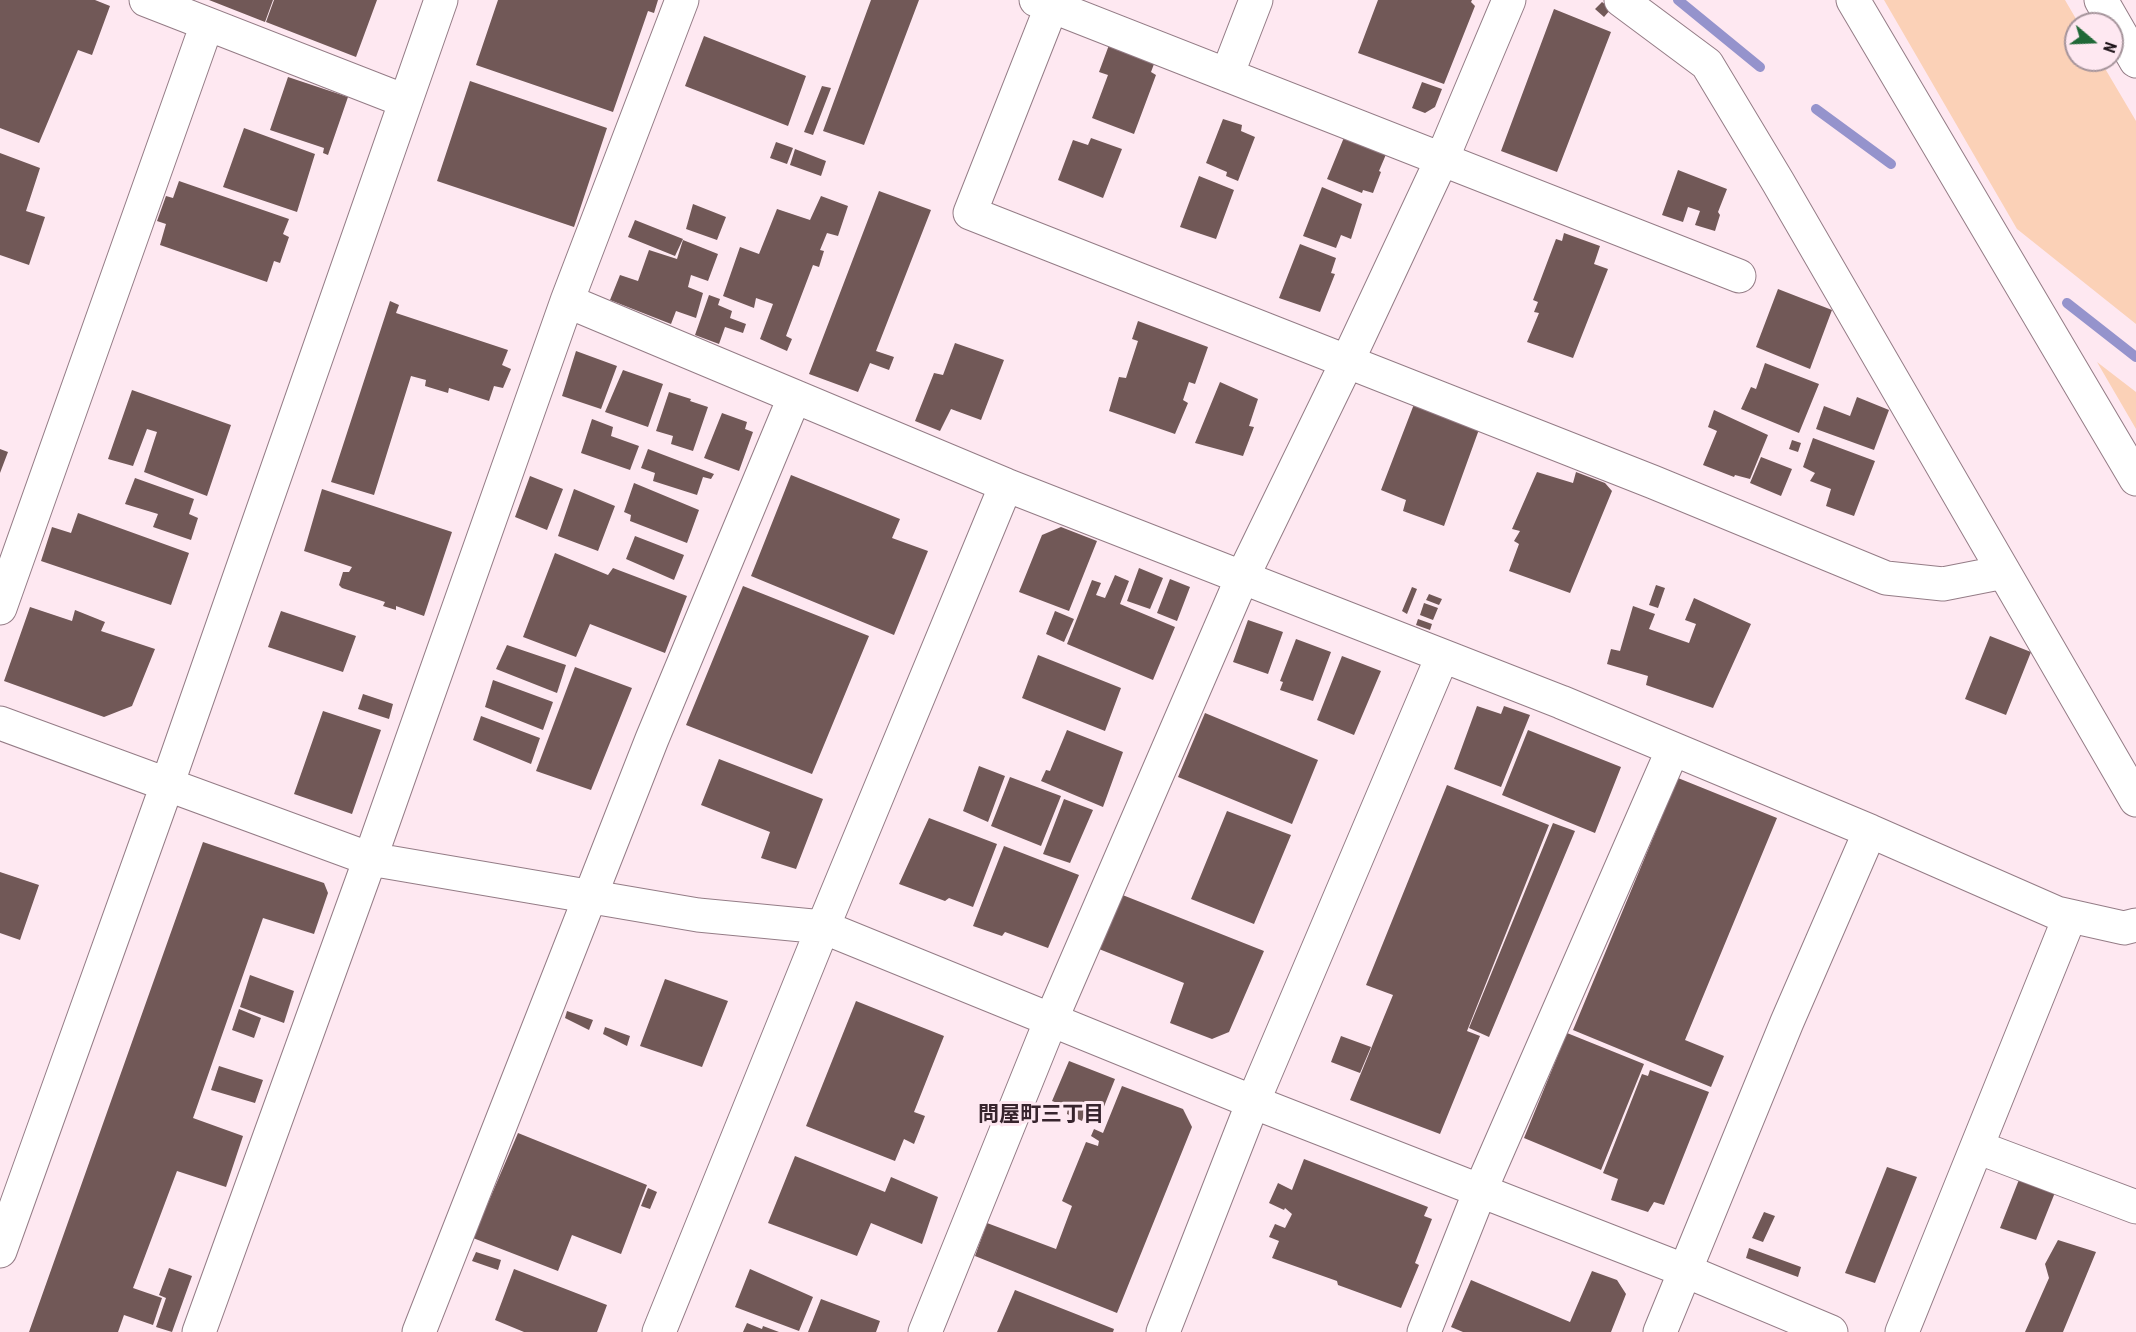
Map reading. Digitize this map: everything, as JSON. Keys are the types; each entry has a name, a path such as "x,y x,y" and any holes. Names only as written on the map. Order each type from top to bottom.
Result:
{"street":[{"path":"146,0 405,101"},
{"path":"0,1251 167,785 441,0"},
{"path":"199,1332 370,859 567,302 681,0"},
{"path":"1227,75 1256,0"},
{"path":"925,1332 1052,1020 1242,578 1442,159 1509,0"},
{"path":"1621,0 1707,64 1778,182 2136,800"},
{"path":"1853,0 2136,479"},
{"path":"2101,0 2136,61"},
{"path":"1739,276 1047,2 970,213 1653,482 1886,578 1943,584 2004,572"},
{"path":"0,608 207,24"},
{"path":"567,302 1006,485 1561,702 1870,831 2057,913 2124,928 2136,925"},
{"path":"420,1332 652,739 794,398"},
{"path":"659,1332 1006,485"},
{"path":"1163,1332 1253,1102 1442,657"},
{"path":"0,723 370,859 698,915 823,927 1253,1102 1686,1271 1831,1332"},
{"path":"1424,1332 1480,1191 1673,749"},
{"path":"1660,1332 1787,1022 1870,831"},
{"path":"1902,1332 2070,916"},
{"path":"1977,1147 2136,1207"}],"shaded area":[{"path":"1884,0 2065,0 2072,12 2064,12 2064,72 2107,72 2136,121 2136,324 2017,229"},
{"path":"2097,362 2136,392 2136,429"}],"building":[{"path":"0,0 95,0 110,6 92,55 78,50 39,143 0,128"},
{"path":"209,0 273,0 265,22"},
{"path":"274,0 377,0 356,57 266,22"},
{"path":"498,0 658,0 654,13 648,11 613,112 476,65"},
{"path":"871,0 919,0 864,145 823,131"},
{"path":"1378,0 1472,0 1475,6 1444,84 1358,53"},
{"path":"1602,2 1611,9 1604,17 1595,9"},
{"path":"1554,9 1611,32 1557,172 1501,151"},
{"path":"704,36 806,76 788,126 685,86"},
{"path":"1109,45 1154,64 1151,72 1156,75 1134,134 1092,118 1108,75 1099,72"},
{"path":"288,77 348,97 328,155 323,153 324,148 270,130"},
{"path":"470,81 607,128 574,227 437,181"},
{"path":"1422,82 1442,89 1435,107 1425,113 1412,108"},
{"path":"822,86 831,88 813,135 804,132"},
{"path":"1223,119 1242,125 1241,131 1255,137 1238,181 1226,176 1227,172 1206,163"},
{"path":"244,128 315,154 297,212 223,187"},
{"path":"1345,135 1387,152 1373,193 1363,190 1362,193 1327,179"},
{"path":"1091,138 1122,149 1103,198 1058,180 1073,140 1088,145"},
{"path":"776,142 793,148 787,164 770,158"},
{"path":"795,149 826,161 821,176 790,165"},
{"path":"0,153 40,168 26,211 45,217 29,265 0,255"},
{"path":"1678,170 1727,189 1718,212 1720,215 1715,231 1695,225 1700,211 1688,207 1683,222 1662,215"},
{"path":"1199,176 1234,190 1216,239 1180,227"},
{"path":"179,181 289,219 283,234 289,237 280,263 274,261 267,282 160,245 166,224 157,221 166,196 173,198"},
{"path":"1322,187 1362,204 1351,239 1341,235 1336,248 1303,236"},
{"path":"879,191 931,210 876,351 894,357 889,370 870,363 858,392 809,374"},
{"path":"821,196 848,206 838,236 827,233 820,250 824,251 819,267 813,265 786,336 792,339 787,351 760,339 773,304 756,298 754,308 723,296 740,247 759,254 777,209 810,220"},
{"path":"693,204 726,217 717,240 686,229"},
{"path":"635,220 683,239 675,256 628,237"},
{"path":"1564,233 1600,246 1594,264 1608,269 1573,358 1527,342 1539,313 1534,312 1538,302 1533,300 1556,239 1562,241"},
{"path":"683,240 718,254 708,281 691,275 688,287 703,293 696,318 676,311 671,324 610,300 620,275 638,281 649,250 677,259"},
{"path":"1300,244 1336,258 1331,273 1335,274 1320,312 1279,298"},
{"path":"1778,289 1832,310 1810,369 1756,347"},
{"path":"709,295 720,299 718,305 732,311 730,318 746,324 743,333 725,327 719,344 695,335"},
{"path":"390,301 399,305 396,313 508,350 502,365 511,369 503,388 494,386 489,401 449,388 448,393 425,386 426,380 411,376 374,495 331,482"},
{"path":"1138,321 1208,347 1195,384 1189,382 1183,400 1188,403 1175,434 1109,411 1119,377 1126,378 1138,341 1132,339"},
{"path":"955,343 1004,360 981,420 951,409 940,431 915,421 934,373 943,375"},
{"path":"576,351 617,366 601,409 562,396"},
{"path":"1765,363 1819,384 1799,433 1741,409 1751,387 1756,389"},
{"path":"623,370 663,384 648,427 605,412"},
{"path":"1220,382 1258,399 1249,426 1254,427 1243,456 1195,443"},
{"path":"132,390 231,425 207,496 144,472 157,432 147,429 133,466 108,459"},
{"path":"669,392 708,407 693,451 671,444 673,436 656,431"},
{"path":"1857,397 1889,410 1874,450 1816,429 1824,406 1850,416"},
{"path":"1416,399 1481,424 1444,526 1403,511 1406,500 1381,490"},
{"path":"1714,410 1768,435 1750,479 1735,475 1734,477 1703,465 1717,431 1708,427"},
{"path":"722,413 747,422 745,429 753,432 739,471 704,458"},
{"path":"592,419 613,427 611,436 639,446 630,470 581,453"},
{"path":"1813,438 1875,461 1854,516 1826,506 1831,489 1810,481 1815,473 1803,467"},
{"path":"1792,440 1801,443 1798,452 1789,449"},
{"path":"0,449 8,452 0,473"},
{"path":"648,449 714,474 711,479 703,477 697,495 653,481 655,473 641,468"},
{"path":"1761,457 1792,469 1781,496 1750,483"},
{"path":"1537,472 1573,483 1576,472 1605,483 1612,491 1570,593 1509,571 1519,544 1514,541 1520,531 1512,529"},
{"path":"791,475 900,519 892,538 928,551 894,635 751,576"},
{"path":"530,476 563,489 547,530 515,517"},
{"path":"135,478 194,499 189,514 198,518 191,540 153,527 158,514 125,504"},
{"path":"634,483 699,510 687,543 630,521 631,515 624,512"},
{"path":"322,489 452,532 424,616 396,606 396,610 383,606 385,602 342,588 339,585 343,572 349,572 352,567 304,551"},
{"path":"574,489 615,506 598,551 558,536"},
{"path":"78,513 189,553 171,605 41,561 52,527 71,533"},
{"path":"1061,527 1097,541 1069,611 1019,592 1042,535"},
{"path":"635,536 684,555 674,580 626,559"},
{"path":"555,553 608,575 613,568 687,596 665,653 590,624 576,657 523,637"},
{"path":"1139,568 1163,578 1150,609 1127,601"},
{"path":"1115,575 1129,581 1120,604 1175,627 1153,680 1067,644 1092,580 1101,583 1096,595 1105,598"},
{"path":"1170,579 1190,587 1177,621 1157,613"},
{"path":"1656,585 1665,588 1658,608 1649,605"},
{"path":"743,586 869,636 812,774 686,725"},
{"path":"1412,587 1417,589 1407,614 1402,611"},
{"path":"1429,594 1442,599 1439,605 1426,600"},
{"path":"1694,598 1751,624 1713,708 1646,685 1648,676 1607,664 1611,649 1620,651 1633,606 1655,614 1649,629 1689,643 1696,624 1685,620"},
{"path":"1424,603 1438,608 1433,620 1420,615"},
{"path":"30,607 72,621 75,610 105,622 101,631 155,649 132,706 104,717 4,681"},
{"path":"281,611 356,636 343,672 268,647"},
{"path":"1055,611 1074,619 1064,642 1046,634"},
{"path":"1418,619 1432,624 1430,630 1416,625"},
{"path":"1248,620 1283,632 1268,674 1233,662"},
{"path":"1990,636 2031,652 2006,715 1965,699"},
{"path":"1296,639 1331,652 1313,701 1280,690 1283,682 1280,681"},
{"path":"507,645 566,665 557,693 496,669"},
{"path":"1038,655 1121,688 1105,731 1022,698"},
{"path":"1342,656 1381,671 1354,735 1317,720"},
{"path":"575,667 632,688 591,790 536,771"},
{"path":"493,680 553,702 543,730 485,707"},
{"path":"363,694 393,704 389,719 358,709"},
{"path":"1477,706 1501,714 1504,706 1530,715 1501,787 1454,769"},
{"path":"323,711 381,730 352,814 294,794"},
{"path":"1205,713 1318,760 1292,824 1178,777"},
{"path":"481,716 540,738 531,764 473,740"},
{"path":"1067,730 1123,752 1103,807 1041,781 1046,770 1050,771"},
{"path":"1528,730 1621,767 1595,833 1502,795"},
{"path":"719,759 823,799 796,869 761,858 770,832 701,805"},
{"path":"979,766 1005,776 988,822 963,811"},
{"path":"1010,777 1061,796 1041,846 991,826"},
{"path":"1678,778 1777,818 1685,1040 1724,1056 1711,1087 1573,1030"},
{"path":"1447,785 1549,825 1467,1031 1480,1036 1440,1134 1350,1100 1393,995 1366,985"},
{"path":"1064,799 1093,810 1070,863 1043,854"},
{"path":"1227,811 1291,835 1254,924 1191,899"},
{"path":"929,818 997,844 973,907 949,898 945,901 899,884"},
{"path":"1553,823 1575,831 1489,1037 1469,1028"},
{"path":"203,842 324,883 328,893 314,934 263,918 193,1118 243,1136 226,1187 177,1171 133,1288 162,1298 153,1325 124,1315 118,1332 29,1332"},
{"path":"1004,846 1079,875 1048,948 1005,932 1002,936 973,926"},
{"path":"0,872 39,885 20,940 0,933"},
{"path":"1115,892 1264,951 1229,1032 1212,1039 1170,1023 1184,983 1094,947"},
{"path":"250,975 294,991 284,1023 240,1007"},
{"path":"665,979 728,1001 702,1067 640,1046"},
{"path":"856,1001 944,1036 914,1112 925,1116 914,1144 904,1139 895,1161 806,1126"},
{"path":"239,1009 261,1018 254,1038 232,1030"},
{"path":"567,1011 593,1020 589,1030 565,1018"},
{"path":"605,1027 630,1036 627,1046 603,1034"},
{"path":"1567,1033 1644,1064 1601,1170 1524,1138"},
{"path":"1341,1036 1371,1047 1360,1073 1331,1062"},
{"path":"1069,1061 1115,1079 1099,1119 1084,1115 1082,1121 1067,1114 1068,1107 1052,1101"},
{"path":"219,1066 263,1080 255,1103 211,1090"},
{"path":"1650,1070 1709,1092 1664,1205 1654,1202 1648,1212 1611,1200 1618,1179 1603,1173 1642,1074 1648,1076"},
{"path":"1122,1086 1183,1109 1192,1127 1117,1313 975,1256 987,1223 1056,1249 1072,1206 1062,1201 1086,1142 1098,1146 1099,1141 1091,1136 1094,1129 1103,1133"},
{"path":"518,1133 647,1185 621,1254 572,1235 558,1271 473,1238"},
{"path":"795,1156 885,1192 891,1177 938,1197 922,1244 871,1223 857,1256 768,1223"},
{"path":"1304,1159 1428,1207 1424,1216 1432,1219 1415,1263 1419,1265 1401,1308 1338,1285 1337,1281 1272,1258 1279,1241 1269,1237 1275,1224 1285,1228 1292,1214 1285,1208 1284,1210 1269,1203 1278,1183 1292,1190"},
{"path":"1887,1167 1917,1177 1875,1283 1845,1273"},
{"path":"2020,1177 2056,1190 2036,1240 2000,1228"},
{"path":"648,1188 657,1192 650,1209 641,1206"},
{"path":"1764,1212 1775,1216 1763,1242 1752,1238"},
{"path":"2058,1240 2096,1252 2063,1332 2025,1332 2049,1278 2045,1264"},
{"path":"1749,1248 1801,1267 1798,1277 1746,1258"},
{"path":"476,1252 501,1260 498,1270 472,1261"},
{"path":"169,1268 192,1276 172,1332 156,1327 166,1298 159,1295"},
{"path":"514,1269 607,1305 597,1332 524,1332 495,1320"},
{"path":"750,1269 813,1297 799,1331 735,1307"},
{"path":"1592,1271 1617,1280 1626,1294 1611,1332 1463,1332 1451,1327 1471,1280 1570,1322"},
{"path":"1015,1290 1114,1329 1113,1332 997,1332"},
{"path":"821,1299 880,1321 876,1332 808,1332"},
{"path":"747,1323 762,1329 763,1326 779,1332 743,1332"}],"waterway":[{"path":"1678,0 1760,67"},
{"path":"1816,109 1891,164"},
{"path":"2067,303 2136,357"}],"district":[{"name":"問屋町三丁目","path":"1041,1116"}]}
